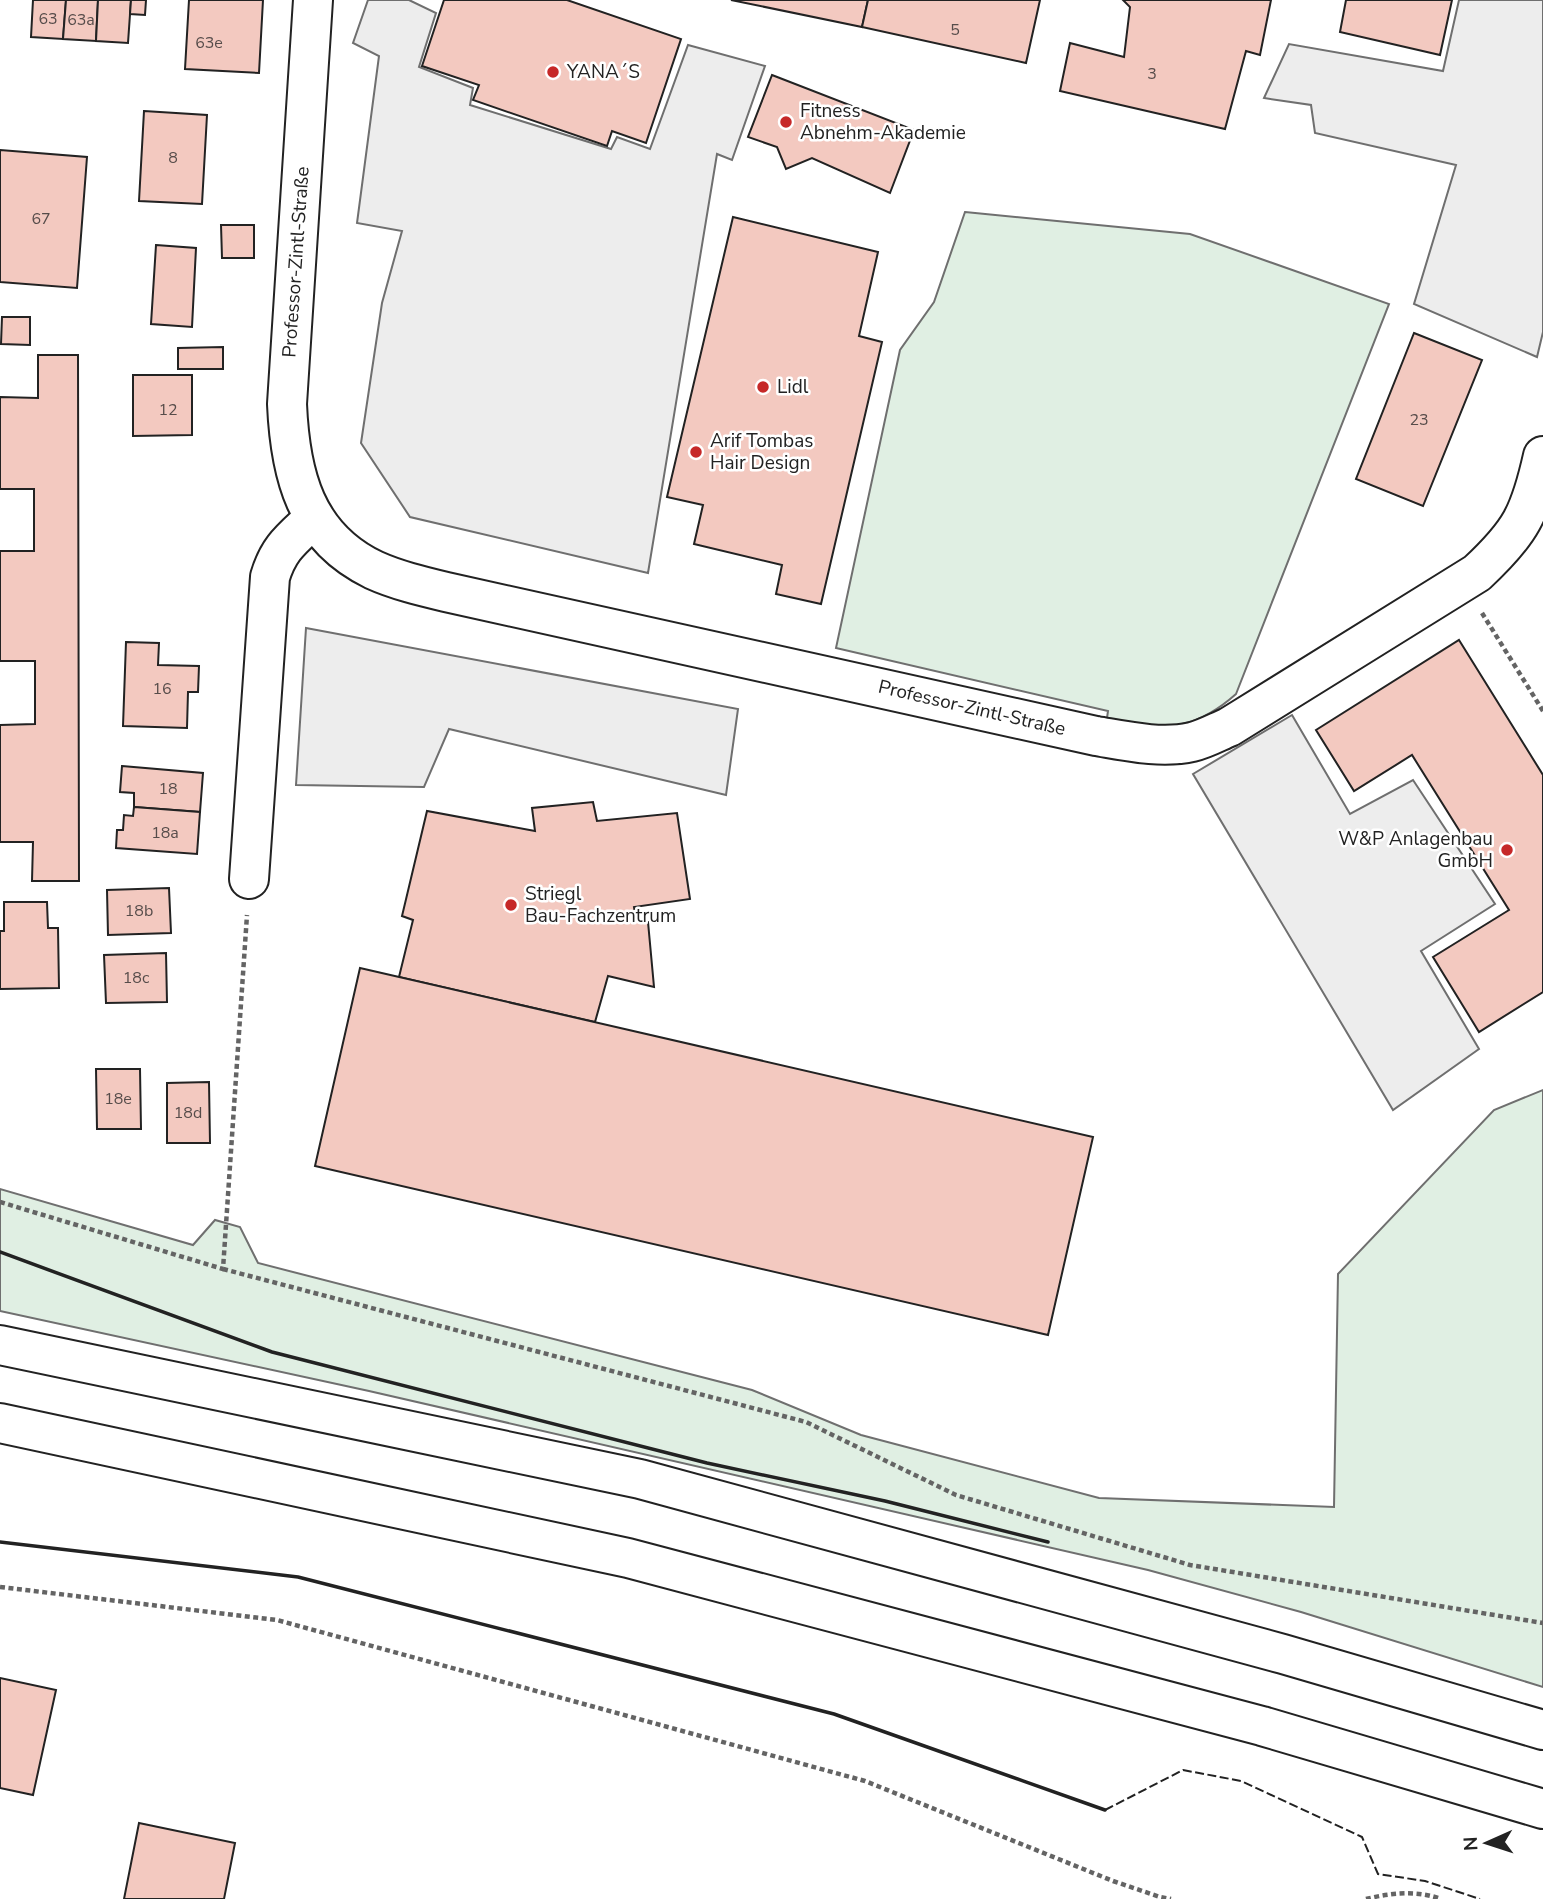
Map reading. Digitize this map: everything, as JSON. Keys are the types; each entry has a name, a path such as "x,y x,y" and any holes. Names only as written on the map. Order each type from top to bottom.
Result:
{"main road":[{"name":"Professor-Zintl-Straße","path":"313,0 287,404 288,437 300,491 324,533 338,547 374,570 403,581 1083,733 1175,744 1192,742 1229,727 1463,583 1490,561 1517,532 1532,499 1543,456"},
{"path":"250,880 270,577 281,550 314,519"},
{"path":"0,1345 640,1479 1283,1654 1543,1730"},
{"path":"0,1423 628,1558 1262,1726 1543,1809"}],"path":[{"path":"1463,583 1543,711"},
{"path":"223,1269 250,880"},
{"path":"0,1202 223,1269 806,1422 956,1495 1190,1565 1543,1623"},
{"path":"0,1587 277,1620 866,1781 1113,1881 1171,1899"},
{"path":"1366,1899 1383,1895 1426,1893 1441,1899"}],"green space":[{"path":"965,212 1190,234 1389,304 1236,694 1204,716 1175,725 1106,725 1108,711 836,648 900,350 934,302"},
{"path":"1543,1090 1543,1687 1301,1612 1148,1570 369,1391 0,1311 0,1189 193,1245 215,1220 240,1227 258,1263 752,1390 861,1435 1099,1498 1334,1507 1338,1274 1494,1110"}],"shaded area":[{"path":"368,0 409,0 436,13 419,67 473,88 470,105 611,149 617,137 650,149 688,45 765,66 732,160 717,154 648,573 410,517 361,443 382,303 402,231 357,223 379,56 353,43"},
{"path":"1459,0 1543,0 1543,332 1537,357 1414,304 1456,165 1315,133 1311,105 1264,98 1289,44 1443,71"},
{"path":"306,628 738,709 726,795 449,729 424,787 296,785"},
{"path":"1292,715 1350,814 1413,780 1495,904 1421,951 1479,1049 1393,1110 1193,774"}],"building":[{"path":"33,0 66,0 63,39 31,37"},
{"path":"66,0 98,0 96,41 63,39"},
{"path":"98,0 131,0 128,43 96,41"},
{"path":"131,0 146,0 145,15 130,14"},
{"path":"189,0 263,0 259,73 185,69"},
{"path":"444,0 567,0 681,39 646,143 612,131 607,146 473,100 479,85 422,66"},
{"path":"731,0 868,0 862,27"},
{"path":"868,0 1040,0 1026,63 862,27"},
{"path":"1123,0 1271,0 1260,55 1246,51 1225,129 1060,91 1070,43 1124,57 1130,7"},
{"path":"1346,0 1452,0 1440,55 1340,32"},
{"path":"772,75 914,130 890,193 812,158 786,169 777,147 748,137"},
{"path":"144,111 207,115 202,204 139,201"},
{"path":"0,150 87,157 77,288 0,282"},
{"path":"733,217 878,252 859,336 882,342 821,604 776,594 782,565 694,544 703,505 667,497"},
{"path":"221,225 254,225 254,258 222,258"},
{"path":"156,245 196,248 192,327 151,324"},
{"path":"2,317 30,317 30,345 1,344"},
{"path":"1414,333 1482,360 1423,506 1356,479"},
{"path":"223,347 223,369 178,369 178,348"},
{"path":"38,355 78,355 79,881 32,881 33,842 0,842 0,725 35,724 35,661 0,661 0,551 34,551 34,489 0,489 0,397 38,398"},
{"path":"133,375 192,375 192,435 133,436"},
{"name":"W&P Anlagenbau GmbH","path":"1459,640 1543,775 1543,992 1479,1032 1433,957 1509,910 1412,755 1354,791 1316,730"},
{"path":"126,642 159,643 158,665 199,666 198,692 188,692 187,728 123,726"},
{"path":"122,766 203,773 200,812 134,807 134,793 120,792"},
{"path":"593,802 597,821 677,813 690,899 634,907 636,921 648,922 654,987 608,976 595,1022 399,977 413,920 402,916 427,811 535,831 532,808"},
{"path":"134,807 200,812 197,854 116,848 117,830 123,830 124,815 133,816"},
{"path":"169,888 171,933 108,935 107,890"},
{"path":"4,902 47,902 48,928 58,928 59,988 0,989 0,931 4,931"},
{"path":"166,953 167,1002 106,1003 104,955"},
{"path":"360,968 1093,1137 1048,1335 315,1166"},
{"path":"96,1069 140,1069 141,1129 97,1129"},
{"path":"209,1082 210,1143 167,1143 167,1083"},
{"path":"0,1678 56,1690 33,1795 0,1788"},
{"path":"139,1823 235,1843 224,1899 124,1899"}],"fence":[{"path":"1105,1810 1183,1770 1241,1781 1362,1837 1378,1874 1425,1881 1480,1899"}],"wall":[{"path":"0,1252 272,1352 707,1463 885,1501 1048,1542"},
{"path":"0,1542 298,1577 834,1714 1105,1810"}],"place":[{"name":"YANA´S","path":"553,72"},
{"name":"Fitness Abnehm-Akademie","path":"786,122"},
{"name":"Lidl","path":"763,387"},
{"name":"Arif Tombas Hair Design","path":"696,452"},
{"name":"W&P Anlagenbau GmbH","path":"1507,850"},
{"name":"Striegl Bau-Fachzentrum","path":"511,905"}]}
